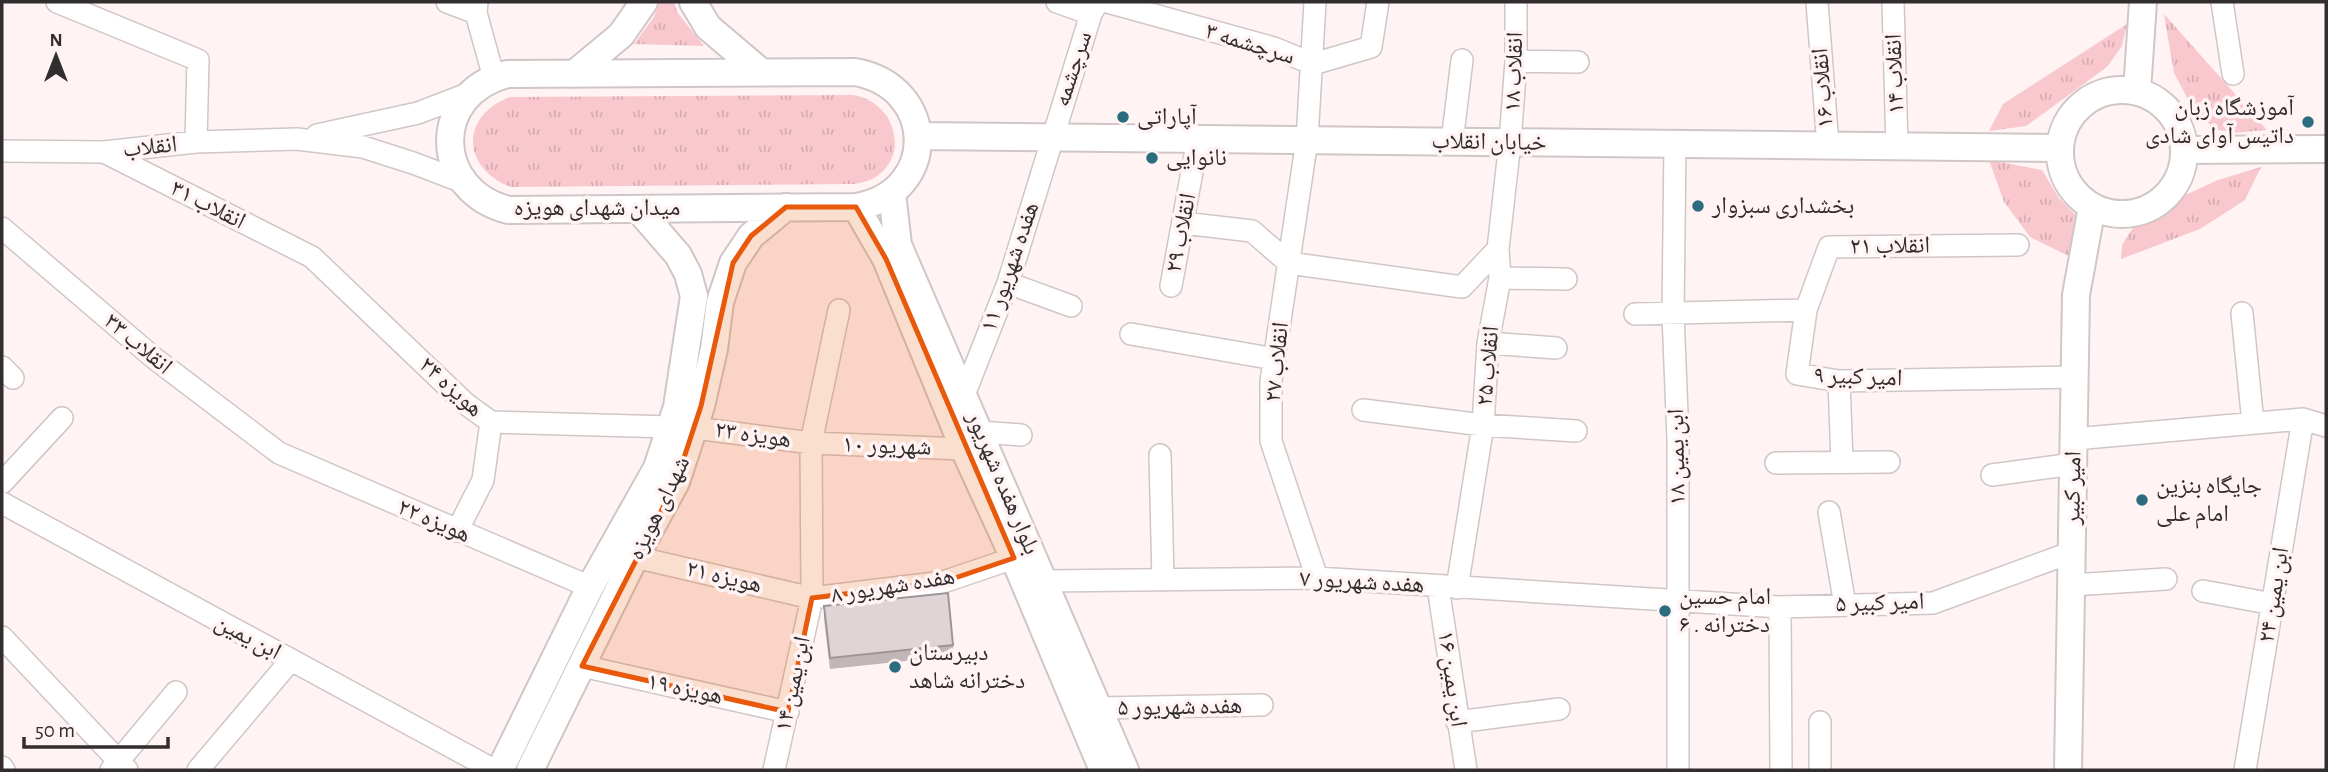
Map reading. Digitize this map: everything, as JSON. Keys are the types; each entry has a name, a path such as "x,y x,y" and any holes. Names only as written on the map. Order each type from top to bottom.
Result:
{"main road":[{"path":"574,74 621,35 644,2"},
{"path":"693,2 708,27 761,72"},
{"path":"2137,90 2143,2"},
{"path":"463,182 452,158 451,130 461,104 470,93 494,78 507,74 855,72 881,79 903,97 916,122 918,136"},
{"path":"2115,90 2137,90 2161,103 2179,123 2186,150 2181,176 2166,198 2144,211 2118,215 2092,207 2074,192 2063,172 2060,148 2065,127 2076,109 2094,96 2115,90"},
{"name":"خیابان انقلاب","path":"918,136 2060,148"},
{"name":"میدان شهدای هویزه","path":"463,182 483,200 508,210 856,207 869,205 901,185 914,162 918,136"},
{"path":"2186,150 2326,149"},
{"name":"بلوار هفده شهریور","path":"891,193 898,245 964,395 972,441 1014,558 1103,770"},
{"name":"شهدای هویزه","path":"500,770 590,587 683,427 713,349 720,302 733,263 751,236 786,207"},
{"name":"بلوار هفده شهریور","path":"856,207 886,259 972,441 1045,581 1125,770"},
{"name":"امیر کبیر","path":"2068,770 2076,295 2092,207"},
{"name":"شهدای هویزه","path":"530,770 635,557 676,482 683,427 677,407 694,296 688,274 678,255 638,209"}],"street":[{"path":"57,2 198,60 196,142"},
{"path":"447,2 477,7 494,78"},
{"name":"سرچشمه ۳","path":"1057,2 1099,6 1274,48 1313,64"},
{"name":"انقلاب ۲۷","path":"1315,2 1307,140 1271,381 1271,441 1317,578"},
{"path":"1313,64 1371,47 1378,2"},
{"name":"انقلاب ۱۸","path":"1510,142 1516,61 1516,2"},
{"name":"انقلاب ۱۶","path":"1817,2 1828,146"},
{"name":"انقلاب ۱۴","path":"1893,2 1897,147"},
{"path":"2222,2 2233,74"},
{"name":"سرچشمه","path":"1051,137 1099,6"},
{"path":"1452,142 1462,60"},
{"path":"1516,61 1578,62"},
{"path":"297,139 418,113 470,93"},
{"name":"هفده شهریور ۱۱","path":"964,395 1008,283 1051,137"},
{"path":"297,139 363,147 463,182"},
{"name":"انقلاب","path":"2,150 104,152 196,142 297,139"},
{"name":"انقلاب ۲۹","path":"1171,286 1198,139"},
{"name":"انقلاب ۲۵","path":"1448,588 1483,425 1488,342 1500,278 1498,249 1510,142"},
{"name":"ابن یمین ۱۸","path":"1675,144 1678,770"},
{"name":"انقلاب ۳۱","path":"104,152 312,257"},
{"path":"1184,223 1252,231 1289,263 1462,287 1498,249"},
{"name":"انقلاب ۳۳","path":"2,228 154,358 279,453"},
{"name":"انقلاب ۲۱","path":"1806,310 1829,247 2018,245"},
{"name":"هویزه ۲۴","path":"312,257 466,404 491,422 683,427"},
{"path":"1500,278 1566,279"},
{"path":"1008,283 1071,306"},
{"name":"ابن یمین ۱۴","path":"774,770 812,598 811,443 839,310"},
{"path":"1635,314 1806,310"},
{"name":"امیر کبیر ۹","path":"1806,310 1797,374 1839,381 2075,377"},
{"path":"2242,313 2253,423"},
{"path":"1131,334 1275,359"},
{"path":"1488,342 1556,348"},
{"path":"1839,381 1843,462"},
{"path":"1363,410 1483,425 1576,431"},
{"path":"2,483 62,418"},
{"path":"1992,475 2074,452 2253,423 2303,419 2326,426"},
{"name":"ابن یمین ۲۴","path":"2245,770 2303,419"},
{"path":"457,531 483,480 491,422"},
{"name":"هویزه ۲۳","path":"683,427 811,443"},
{"name":"شهریور ۱۰","path":"811,443 972,441 1021,435"},
{"name":"هویزه ۲۲","path":"279,453 590,587"},
{"path":"1160,455 1163,580"},
{"path":"1776,463 1889,462"},
{"name":"ابن یمین","path":"2,503 494,770"},
{"path":"1829,512 1844,605"},
{"name":"امیر کبیر ۵","path":"1679,601 1780,607 1933,603 2072,552"},
{"name":"هویزه ۲۱","path":"635,557 812,598"},
{"name":"هفده شهریور ۸","path":"812,598 943,583 1014,558"},
{"name":"هفده شهریور ۷","path":"1045,581 1317,578 1679,601"},
{"path":"2072,585 2166,579"},
{"name":"ابن یمین ۱۶","path":"1448,588 1457,722 1466,770"},
{"path":"2203,591 2273,604"},
{"path":"1780,607 1782,770"},
{"path":"2,637 119,767 176,692"},
{"path":"198,770 291,660"},
{"name":"هویزه ۱۹","path":"582,666 788,712"},
{"name":"هفده شهریور ۵","path":"1098,708 1262,705"},
{"path":"1457,722 1559,709"},
{"path":"1820,722 1820,770"}],"highlighted area":[{"path":"786,207 856,207 886,259 1014,558 943,582 812,598 788,712 582,666 676,482 701,406 733,263 751,236"}],"green space":[{"path":"660,2 674,2 677,12 704,46 634,44 654,17"},
{"path":"2164,14 2267,130 2233,133 2215,129 2193,109 2174,73"},
{"path":"2127,24 2122,46 2107,67 2026,126 1989,131 2003,104"},
{"path":"853,95 880,108 889,120 895,146 883,171 870,180 854,184 511,187 483,168 473,142 475,129 482,116 510,97"},
{"path":"1989,160 2042,170 2059,198 2081,221 2075,259 2030,237 2004,202"},
{"path":"2261,167 2245,200 2200,229 2121,259 2122,245 2136,223 2179,198 2218,180"}],"building":[{"path":"948,593 953,645 830,658 824,606"}],"place":[{"name":"آپاراتی","path":"1123,117"},
{"name":"آموزشگاه زبان داتیس آوای شادی","path":"2308,122"},
{"name":"نانوایی","path":"1152,158"},
{"name":"بخشداری سبزوار","path":"1698,206"},
{"name":"جایگاه بنزین امام علی","path":"2142,500"},
{"name":"امام حسین ۶ . دخترانه","path":"1665,611"},
{"name":"دبیرستان دخترانه شاهد","path":"895,667"}]}
